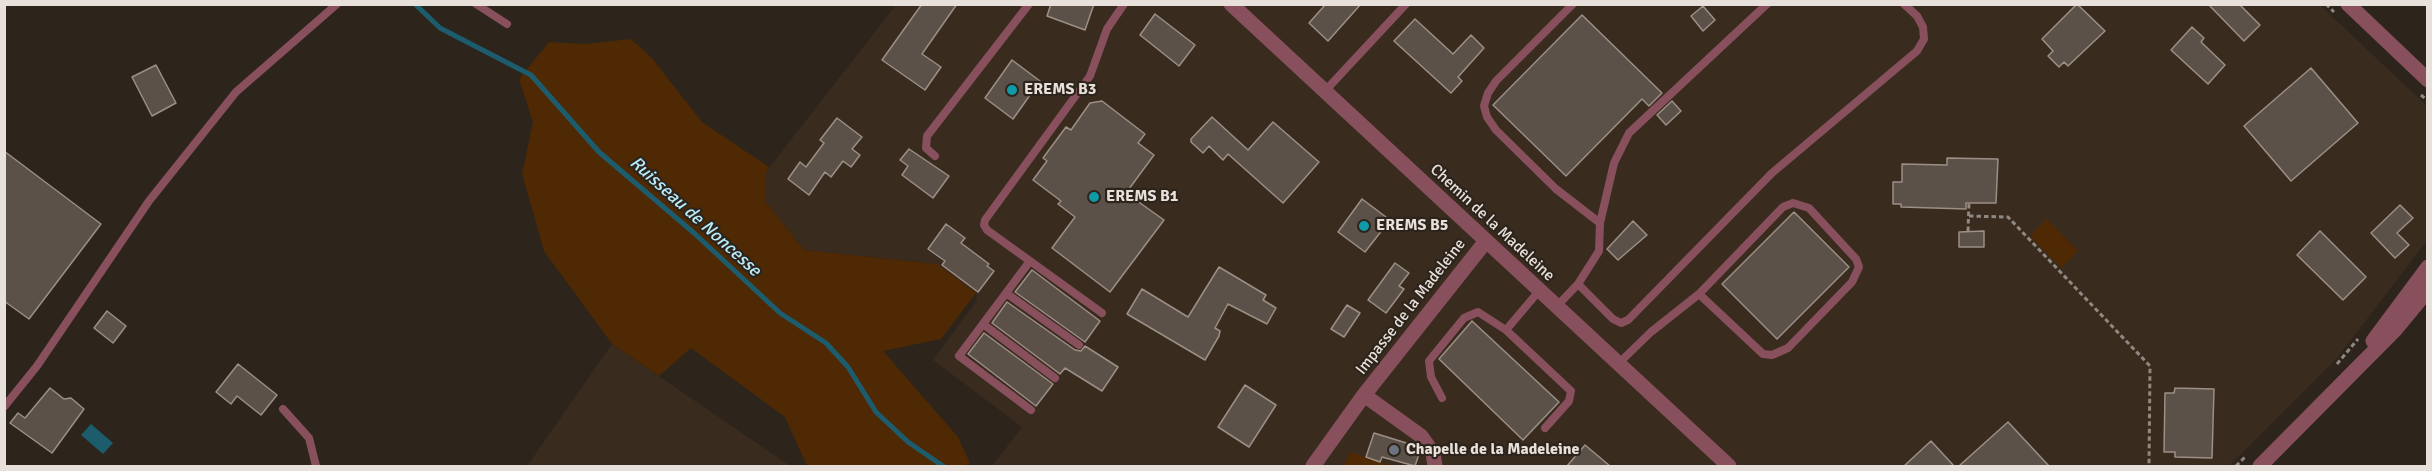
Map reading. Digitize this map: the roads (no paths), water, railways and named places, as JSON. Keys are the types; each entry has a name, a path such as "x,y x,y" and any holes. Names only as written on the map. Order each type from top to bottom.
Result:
{"street":[{"path":"2348,4 2427,80"},
{"name":"Chemin de la Madeleine","path":"1239,7 1325,91 1729,466"},
{"name":"Impasse de la Madeleine","path":"1313,466 1364,395 1486,241"},
{"path":"2349,375 2427,267"},
{"path":"2260,466 2395,330 2427,291"},
{"name":"Impasse de la Madeleine","path":"1364,395 1421,436 1433,453 1435,466"}],"lane":[{"path":"4,407 37,366 149,201 236,92 337,4"},
{"path":"476,4 507,24"},
{"path":"935,156 926,148 927,136 1029,4"},
{"path":"1102,313 987,230 985,220 1090,76 1107,29 1124,4"},
{"path":"1325,91 1406,4"},
{"path":"1573,4 1496,81 1488,93 1484,106 1486,117 1496,130 1556,189 1600,223"},
{"path":"1556,307 1578,284 1599,251 1600,223 1614,164 1629,133 1767,4"},
{"path":"1578,284 1613,319 1621,323 1629,320 1772,173 1917,51 1924,39 1923,27 1917,16 1904,4"},
{"path":"1618,364 1651,332 1699,294 1783,207 1793,203 1809,208 1856,259 1859,267 1852,282 1788,348 1772,355 1763,354 1699,294"},
{"path":"1030,261 959,356 1031,410"},
{"path":"1506,330 1539,291"},
{"path":"1006,293 1078,345"},
{"path":"1442,398 1431,376 1429,362 1464,318 1478,312 1506,330 1571,390 1569,401 1545,428"},
{"path":"983,324 1055,378"},
{"path":"284,409 309,438 314,466"}],"water":[{"path":"91,424 113,443 103,454 81,435"}],"waterway":[{"name":"Ruisseau de Noncesse","path":"415,4 440,28 531,75 599,152 694,233 780,313 826,343 848,367 876,412 908,442 943,466"}],"place":[{"name":"EREMS B3","path":"1012,90"},
{"name":"EREMS B1","path":"1094,197"},
{"name":"EREMS B5","path":"1364,226"},
{"name":"Chapelle de la Madeleine","path":"1394,450"}]}
